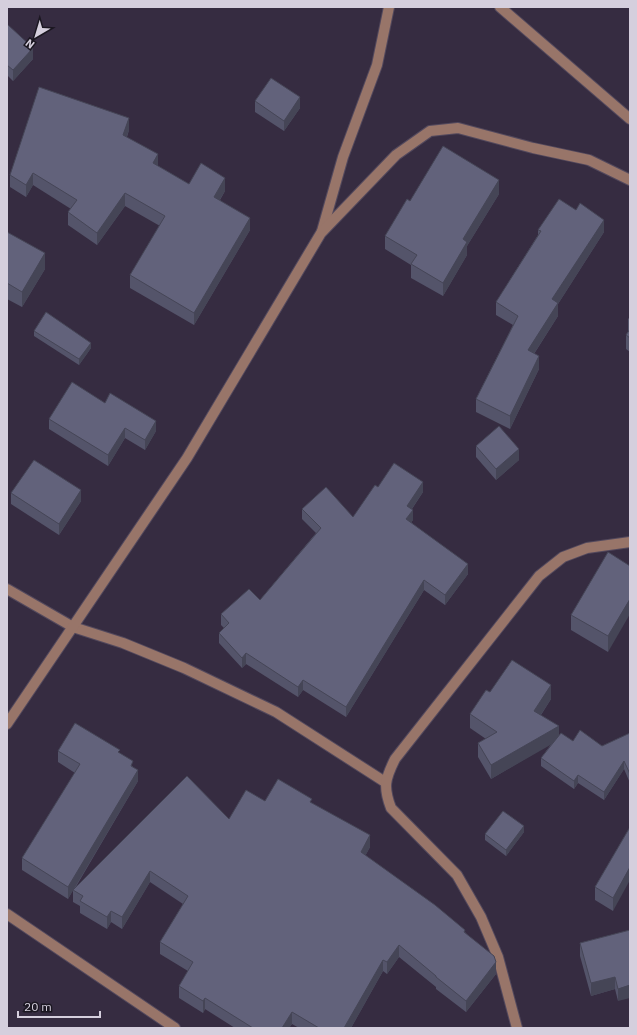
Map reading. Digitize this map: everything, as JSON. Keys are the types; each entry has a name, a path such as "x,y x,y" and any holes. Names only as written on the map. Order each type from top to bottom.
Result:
{"street":[{"path":"321,233 344,157 377,65 389,7"},
{"path":"500,7 630,119"},
{"path":"7,724 187,458 321,233 396,155 430,131 458,128 533,148 589,160 630,180"},
{"path":"517,1028 498,957 481,917 457,875 391,808 387,796 386,782 395,759 540,576 563,557 587,548 630,542"},
{"path":"7,589 73,627 123,643 184,668 276,712 386,782"},
{"path":"7,914 175,1028"}],"building":[{"path":"7,24 33,48 13,70 7,65"},
{"path":"271,78 300,97 284,121 255,101"},
{"path":"39,87 129,118 123,135 158,154 153,163 189,184 201,163 225,178 214,197 250,218 194,313 130,275 165,216 125,193 97,233 68,212 77,200 33,173 26,185 10,175"},
{"path":"443,146 499,180 463,239 467,242 443,283 411,264 417,255 385,236 407,199 410,201"},
{"path":"559,199 576,210 580,203 604,220 552,299 558,303 528,350 539,356 510,416 476,399 518,316 496,302 541,231 538,230"},
{"path":"7,232 45,253 22,292 7,283"},
{"path":"46,312 91,343 79,359 34,331"},
{"path":"630,329 630,338 626,335"},
{"path":"72,382 105,403 110,393 156,421 145,440 125,428 108,455 49,419"},
{"path":"499,426 519,449 496,469 476,446"},
{"path":"34,460 81,490 59,524 11,493"},
{"path":"394,463 423,482 407,506 413,510 406,519 468,564 445,595 424,580 346,707 303,680 298,687 246,653 242,658 219,633 229,623 221,614 249,589 260,600 321,528 302,509 326,487 353,517 375,485 378,487"},
{"path":"608,552 630,566 630,599 608,636 571,615"},
{"path":"512,660 551,685 534,711 559,726 491,765 478,743 497,732 470,714 486,690 490,692"},
{"path":"75,723 120,750 118,752 133,761 131,766 138,770 68,887 22,858 80,764 58,751"},
{"path":"580,730 602,746 630,733 630,774 624,761 604,792 578,775 574,781 541,758 561,733 573,741"},
{"path":"187,776 229,819 246,790 265,801 278,779 312,799 310,802 370,835 361,852 435,905 465,930 464,932 494,956 496,962 466,1001 399,945 387,962 383,960 344,1028 319,1028 292,1012 282,1028 253,1028 205,998 203,1001 179,986 193,962 160,942 188,896 150,871 122,917 111,911 107,917 80,901 83,896 73,890"},
{"path":"503,811 524,826 506,850 485,834"},
{"path":"630,827 630,867 613,898 595,887"},
{"path":"630,930 630,985 618,989 615,977 591,983 580,943"}]}
